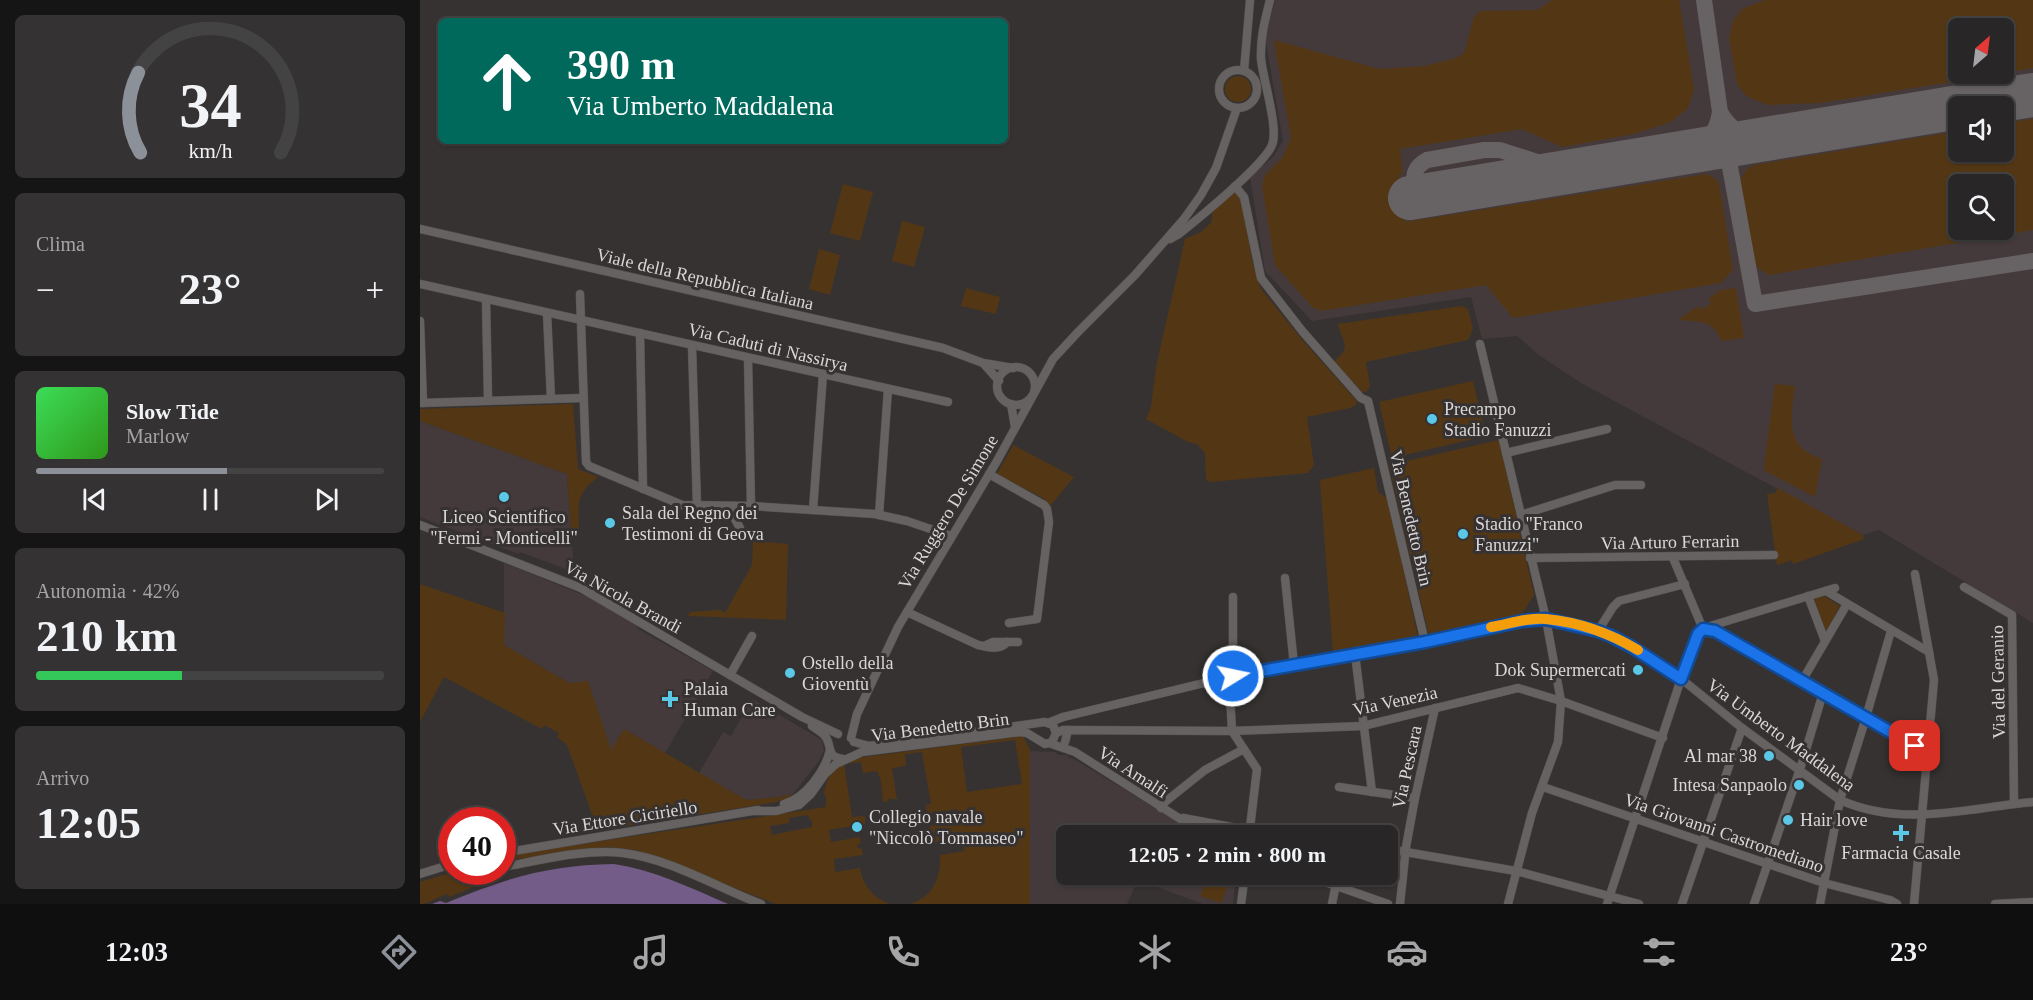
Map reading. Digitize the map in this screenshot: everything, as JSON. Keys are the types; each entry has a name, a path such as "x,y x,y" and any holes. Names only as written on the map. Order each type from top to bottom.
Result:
{"street":[{"path":"1244,71 1250,0"},
{"path":"1166,241 1179,234 1234,186 1268,151 1274,138 1263,77 1261,44 1270,0"},
{"path":"1234,70 1244,71 1254,80 1257,91 1247,106 1237,108 1225,103 1221,98 1219,86 1224,76 1234,70"},
{"path":"1166,241 1201,195 1216,168 1237,108"},
{"name":"Via Benedetto Brin","path":"1234,186 1244,197 1261,278 1303,332 1360,398 1368,401 1425,642"},
{"name":"Viale della Repubblica Italiana","path":"420,229 943,348 982,363 1013,368"},
{"name":"Via Ruggero De Simone","path":"840,734 857,714 907,612 989,474 1048,368 1078,331 1136,275 1166,241"},
{"name":"Via Caduti di Nassirya","path":"420,284 948,402"},
{"path":"580,294 586,462 589,466 682,505 751,506 879,515 907,521 951,536"},
{"path":"486,299 488,400"},
{"path":"547,313 551,399"},
{"path":"420,321 421,403 584,398"},
{"path":"640,333 643,489"},
{"path":"1480,344 1546,619 1561,701 1558,742 1533,813 1508,904"},
{"path":"692,346 697,506"},
{"path":"748,358 751,506"},
{"name":"Viale della Repubblica Italiana","path":"982,363 999,381"},
{"path":"999,381 1002,374 1013,368 1029,372 1048,368"},
{"path":"1011,404 1026,403 1034,394 1035,383 1029,372"},
{"path":"813,510 823,374"},
{"name":"Via Ruggero De Simone","path":"999,381 1000,396 1011,404 1015,428"},
{"path":"879,515 888,390"},
{"path":"1506,453 1606,429"},
{"path":"989,474 1044,506 1048,513 1049,522 1037,619 1009,623"},
{"path":"1521,515 1615,485 1641,485"},
{"path":"735,506 735,519 740,528"},
{"name":"Via Nicola Brandi","path":"420,525 581,588 802,717 840,734"},
{"name":"Via Arturo Ferrarin","path":"1530,558 1774,555"},
{"path":"1673,558 1703,629"},
{"path":"1915,574 1934,680 1914,904 1924,904"},
{"path":"1285,578 1294,665"},
{"path":"1598,631 1619,601 1685,584"},
{"name":"Via del Geranio","path":"1964,587 2012,615 2014,804"},
{"path":"1608,900 1698,634 1703,629 1835,588"},
{"path":"1826,591 1929,652"},
{"path":"1808,596 1825,640"},
{"path":"1233,597 1232,731 1257,769 1250,825"},
{"path":"1802,681 1847,604"},
{"name":"Via Ruggero De Simone","path":"907,612 964,640 984,646 993,642 1018,642"},
{"name":"Via Benedetto Brin","path":"852,740 869,746 1048,723 1062,717 1231,677 1425,642 1522,621 1546,619 1598,631"},
{"path":"1703,629 1715,631 1927,753"},
{"name":"Via Umberto Maddalena","path":"1598,631 1628,645 1681,679 1742,728 1840,800 1874,812 1900,815 1923,815 2033,802"},
{"path":"1820,904 1840,800 1891,631"},
{"path":"730,675 752,636"},
{"path":"1355,654 1372,792"},
{"name":"Via Venezia","path":"1056,731 1232,731 1363,726 1518,688 1663,738"},
{"path":"1754,904 1800,770 1823,693"},
{"name":"Via Pescara","path":"1400,904 1415,798 1435,708"},
{"name":"Via Ruggero De Simone","path":"852,740 857,714"},
{"path":"1049,743 1054,739 1062,721 1070,716"},
{"name":"Via Nicola Brandi","path":"802,717 825,736 829,749"},
{"path":"1048,723 1056,731"},
{"name":"Via Benedetto Brin","path":"1035,738 1034,732 1039,724"},
{"path":"1682,904 1742,728"},
{"path":"1065,742 1068,730"},
{"name":"Via Amalfi","path":"1056,731 1074,752"},
{"name":"Via Benedetto Brin","path":"846,758 879,749 1020,732 1041,743 1049,743"},
{"path":"840,734 852,740 853,752 846,758 834,756 829,749 831,739 840,734"},
{"name":"Via Amalfi","path":"1049,743 1074,752 1189,825"},
{"name":"Via Ettore Ciciriello","path":"516,851 753,812 786,804 799,798 822,769 829,749"},
{"path":"1161,808 1165,802 1205,770 1244,749"},
{"name":"Via Ettore Ciciriello","path":"753,812 776,811 799,804 830,769 846,758"},
{"path":"1340,787 1415,798"},
{"name":"Via Giovanni Castromediano","path":"1543,787 1824,883 1890,900 1897,904"},
{"name":"Via Amalfi","path":"1176,817 1212,825"},
{"path":"1398,851 1516,871 1608,900 1639,904"},
{"path":"516,865 580,854 621,853 642,857 678,869 761,904"},
{"path":"420,874 438,868"},
{"path":"1241,904 1244,885"},
{"path":"1332,904 1335,886 1388,904"},
{"path":"1995,904 2033,902"}],"shaded area":[{"path":"1275,0 2033,0 2033,623 1879,530 1863,535 1581,383 1540,356 1517,336 1482,339 1471,297 1312,321 1265,271 1250,177 1273,157 1283,141 1265,37"},
{"path":"1552,0 1679,0 1694,89 1688,108 1671,122 1634,134 1562,147 1522,129 1400,149 1403,173 1399,175 1405,222 1706,174 1716,179 1719,184 1733,270 1721,283 1513,318 1486,285 1321,311 1312,307 1275,265 1262,186 1265,175 1282,158 1291,138 1274,40 1379,69 1425,66 1456,58 1464,53 1474,17 1480,11 1537,10"},
{"path":"1765,0 2033,0 2033,68 2014,71 2014,18 1948,18 1948,82 1820,103 1768,105 1746,96 1737,84 1729,38 1733,21 1742,9"},
{"path":"1238,76 1247,80 1251,89 1247,98 1238,102 1229,98 1225,89 1229,80"},
{"path":"2033,119 2033,230 2014,233 2014,174 1948,174 1948,240 1974,240 1769,275 1758,268 1754,262 1740,180 1747,169 1754,165 1948,133 1948,162 2014,162 2014,122"},
{"path":"843,184 873,192 860,241 830,233"},
{"path":"1233,192 1242,199 1252,261 1261,289 1304,342 1357,401 1356,405 1350,408 1307,417 1314,465 1308,473 1210,482 1206,479 1205,453 1197,444 1188,442 1146,419 1151,407 1156,367 1185,239 1201,232 1211,223 1213,209"},
{"path":"902,221 925,227 914,267 892,261"},
{"path":"819,249 840,255 830,295 809,289"},
{"path":"966,288 1000,297 996,314 961,306"},
{"path":"1736,288 1744,338 1721,341 1709,325 1678,320 1698,306 1701,310 1711,303 1708,299 1720,290"},
{"path":"1462,306 1468,309 1473,329 1468,340 1366,362 1370,386 1366,392 1362,392 1334,361 1345,348 1338,324"},
{"name":"Precampo Stadio Fanuzzi","path":"1473,381 1486,436 1392,458 1379,402"},
{"path":"1775,384 1795,386 1792,420 1796,439 1801,447 1810,454 1822,459 1815,497 1765,471"},
{"path":"573,404 578,469 598,477 582,494 578,513 579,530 571,531 567,474 420,421 420,409"},
{"name":"Liceo Scientifico \"Fermi - Monticelli\"","path":"420,421 567,474 574,572 420,517"},
{"name":"Stadio \"Franco Fanuzzi\"","path":"1499,440 1534,595 1521,615 1429,636 1389,465"},
{"path":"1013,445 1074,477 1050,506 1043,498 997,474"},
{"path":"1374,468 1378,492 1388,499 1418,638 1333,653 1320,480"},
{"path":"1778,488 1863,535 1864,539 1793,564 1792,560 1777,565 1767,494 1775,493"},
{"path":"753,541 788,544 786,620 688,616 690,612 720,610 725,613 752,565"},
{"path":"504,563 588,597 637,626 638,629 713,671 665,753 624,729 611,751 569,683 504,645"},
{"path":"420,584 505,613 504,645 569,683 588,681 611,750 624,729 746,800 793,794 787,799 776,802 601,830 595,823 569,750 566,744 557,737 559,733 544,725 542,729 444,677 420,722"},
{"path":"1824,596 1840,606 1826,632 1814,598"},
{"path":"752,699 822,740 824,750 819,761 793,794 746,800 699,773 723,732 731,736"},
{"path":"1023,736 1030,750 1030,904 910,904 925,897 934,885 939,871 940,855 964,851 962,839 933,843 932,838 936,834 931,831 930,826 959,821 957,809 927,814 926,805 931,804 922,752 905,754 906,766 892,768 897,800 889,798 887,802 883,802 881,781 877,771 863,773 861,762 844,764 857,758","holes":["1015,740 1022,784 967,792 961,747"]},
{"path":"1030,751 1068,755 1069,758 1183,825 1056,825 1056,885 1136,885 1127,904 1030,904"},
{"path":"844,764 852,817 865,816 865,824 829,830 831,842 860,837 861,843 857,847 862,849 863,855 834,859 835,872 860,868 870,890 890,904 776,904 637,850 607,847 516,859 516,854 826,807 825,787 830,775","holes":["808,815 812,820 812,827 772,835 770,826 789,823 789,818"]},
{"path":"614,864 658,875 728,904 432,904 440,901 446,903 491,885 516,885 516,878 528,874"},
{"path":"438,877 438,885 478,885 449,897 448,894 420,904 420,882"},
{"path":"1152,885 1235,885 1233,904 1203,904"},
{"path":"1204,885 1228,885 1221,903 1200,896"}],"taxiway":[{"path":"1688,151 1701,145 1710,137 1714,132 1720,112 1704,0"},
{"path":"1720,112 1728,124 1738,132 1763,139"},
{"path":"1726,145 1755,304 2033,261"},
{"path":"1432,194 1420,189 1414,180 1421,164 1427,160 1484,150 1500,150 1568,172"}],"runway":[{"path":"2014,98 2033,95"},
{"path":"1410,198 1948,109"}],"slow traffic":[{"path":"1491,627 1546,619 1598,631 1638,650"}],"place":[{"name":"Precampo Stadio Fanuzzi","path":"1432,419"},
{"name":"Liceo Scientifico \"Fermi - Monticelli\"","path":"504,497"},
{"name":"Sala del Regno dei Testimoni di Geova","path":"610,523"},
{"name":"Stadio \"Franco Fanuzzi\"","path":"1463,534"},
{"name":"Dok Supermercati","path":"1638,670"},
{"name":"Ostello della Gioventù","path":"790,673"},
{"name":"Palaia Human Care","path":"670,699"},
{"name":"Al mar 38","path":"1769,756"},
{"name":"Intesa Sanpaolo","path":"1799,785"},
{"name":"Hair love","path":"1788,820"},
{"name":"Collegio navale \"Niccolò Tommaseo\"","path":"857,827"},
{"name":"Farmacia Casale","path":"1901,833"}],"route":[{"path":"1233,676 1425,642 1522,621 1546,619 1611,636 1681,679 1698,634 1703,629 1715,631 1915,746"}]}
